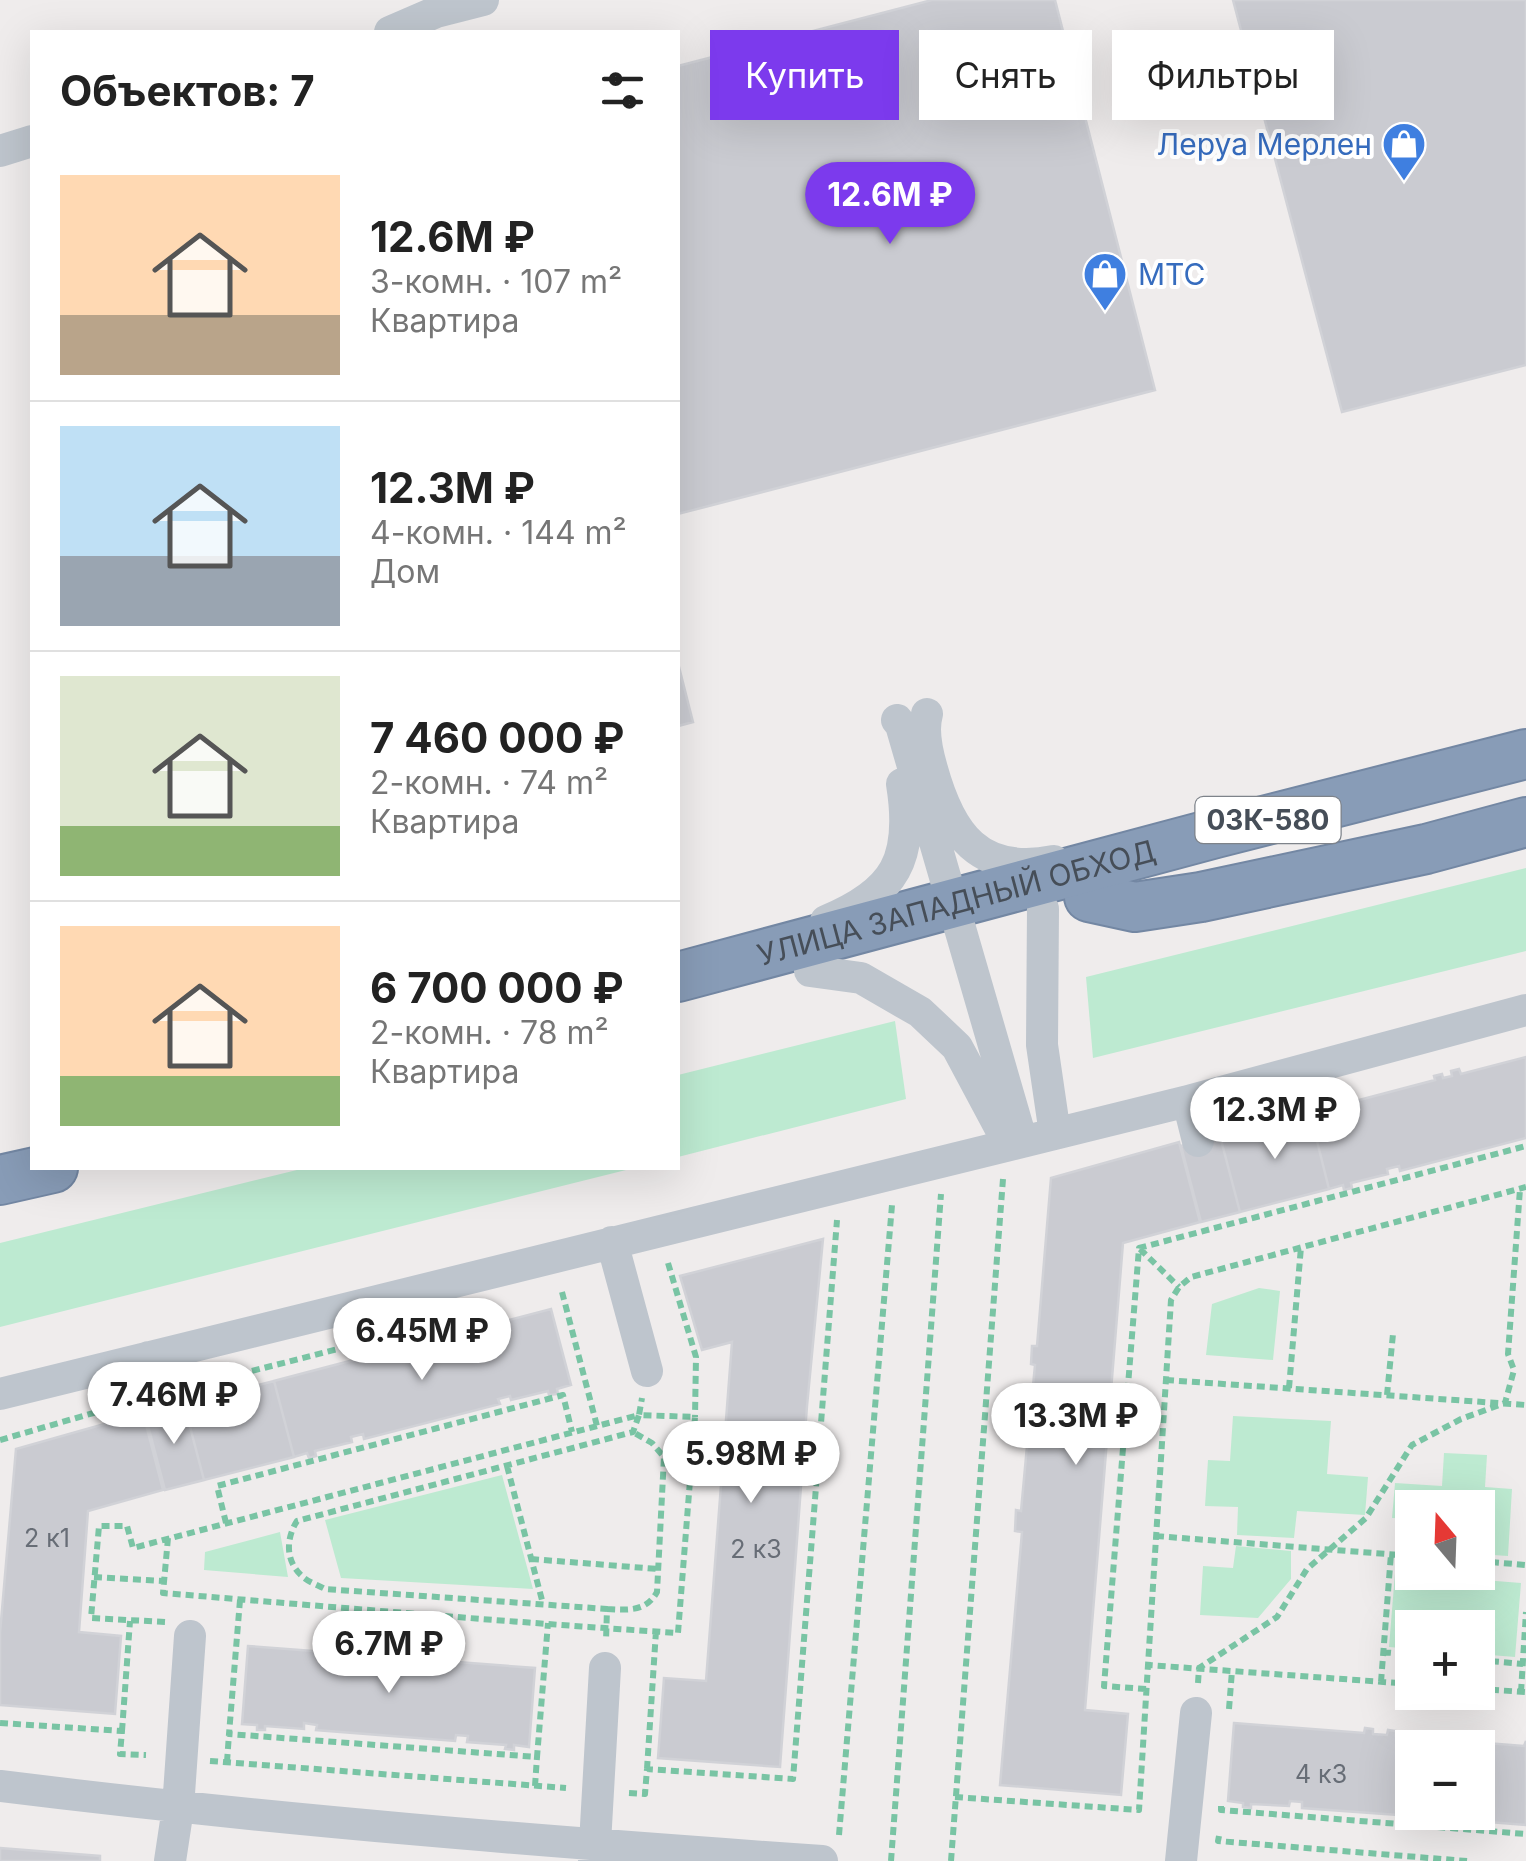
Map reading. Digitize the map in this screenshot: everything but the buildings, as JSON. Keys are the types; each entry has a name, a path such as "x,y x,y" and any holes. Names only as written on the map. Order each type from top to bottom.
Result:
{"highway":[{"name":"УЛИЦА ЗАПАДНЫЙ ОБХОД","path":"680,1005 810,971 965,915 1216,834 1526,754"},
{"name":"УЛИЦА ЗАПАДНЫЙ ОБХОД","path":"680,976 756,956 965,915 1043,909 1526,786"},
{"path":"1089,897 1136,907 1201,897 1426,849 1526,822"},
{"path":"680,948 756,956"},
{"path":"0,1156 30,1148"},
{"path":"0,1180 43,1170"}],"street":[{"path":"395,30 436,12 483,0"},
{"path":"0,150 30,142"},
{"path":"912,717 925,721 926,745 965,915 1026,1147"},
{"path":"912,717 901,725 965,915"},
{"path":"756,956 869,900 894,874 904,843 906,806 894,730 912,717"},
{"path":"939,795 950,820 966,841 997,861 1022,865 1118,845 1216,834"},
{"path":"1026,1147 1042,1044 1043,909"},
{"path":"810,971 862,978 920,1012 956,1047 980,1088 1026,1147"},
{"path":"0,1394 612,1242 1026,1147 1526,1010"},
{"path":"1188,1101 1198,1142"},
{"path":"612,1242 647,1370"},
{"path":"150,1357 164,1409"},
{"path":"170,1861 181,1758 183,1629"},
{"path":"594,1853 605,1668"},
{"path":"1181,1861 1196,1713"},
{"path":"0,1786 594,1853 831,1851"}],"path":[{"path":"1139,1248 1526,1146"},
{"path":"951,1861 1026,1147"},
{"path":"956,1797 1139,1810 1171,1300 1191,1277 1523,1188 1508,1354 1514,1370 1504,1403"},
{"path":"891,1861 941,1192"},
{"path":"831,1851 892,1205"},
{"path":"647,1769 793,1778 837,1219"},
{"path":"1139,1248 1179,1287"},
{"path":"1139,1248 1104,1686 1146,1689"},
{"path":"1289,1388 1301,1248"},
{"path":"168,1538 162,1593 678,1633 696,1357 668,1262"},
{"path":"562,1292 597,1426"},
{"path":"1387,1395 1393,1334"},
{"path":"633,1432 647,1370"},
{"path":"1166,1380 1526,1404"},
{"path":"226,1523 217,1486 563,1395 572,1432"},
{"path":"1198,1668 1277,1616 1307,1569 1366,1518 1412,1445 1461,1419 1504,1403"},
{"path":"183,1629 91,1618 99,1526 127,1526 133,1548 639,1415 694,1417"},
{"path":"633,1432 652,1442 664,1457 657,1592 652,1600 634,1610 325,1589 301,1576 293,1564 289,1534 298,1521 633,1432"},
{"path":"507,1466 543,1604"},
{"path":"1156,1536 1395,1554"},
{"path":"1381,1682 1391,1554"},
{"path":"532,1559 658,1569"},
{"path":"1495,1562 1526,1565"},
{"path":"94,1577 164,1581"},
{"path":"227,1762 240,1600"},
{"path":"605,1668 607,1609"},
{"path":"1495,1690 1524,1692 1526,1612"},
{"path":"130,1620 120,1754 645,1794 656,1631"},
{"path":"536,1786 548,1623"},
{"path":"1384,1652 1395,1653"},
{"path":"1495,1662 1523,1664"},
{"path":"1148,1665 1395,1683"},
{"path":"1196,1713 1198,1668"},
{"path":"1229,1716 1232,1671"},
{"path":"0,1723 122,1731"},
{"path":"229,1734 538,1758"},
{"path":"142,1804 146,1755"},
{"path":"1222,1791 1218,1840 1467,1861"},
{"path":"1221,1810 1526,1834"}],"green space":[{"path":"1526,868 1526,951 1093,1058 1086,977"},
{"path":"895,1021 906,1099 680,1156 680,1075"},
{"path":"297,1170 626,1170 0,1327 0,1243"},
{"path":"1259,1288 1280,1291 1273,1360 1206,1355 1212,1304"},
{"path":"1233,1416 1331,1421 1327,1474 1368,1477 1365,1515 1297,1511 1294,1538 1237,1535 1238,1507 1205,1506 1208,1460 1230,1461"},
{"path":"1444,1453 1487,1455 1485,1487 1512,1489 1508,1556 1495,1555 1495,1490 1395,1490 1392,1518 1395,1483 1442,1486"},
{"path":"502,1475 533,1589 341,1578 325,1520"},
{"path":"280,1532 288,1577 204,1570 205,1552"},
{"path":"1236,1546 1291,1551 1291,1579 1258,1618 1200,1615 1203,1566 1233,1568"},
{"path":"1395,1573 1395,1590 1495,1590 1495,1581 1521,1583 1515,1657 1495,1655 1495,1610 1395,1610 1395,1648 1389,1647"}],"place":[{"name":"Леруа Мерлен","path":"1404,182"},
{"name":"МТС","path":"1105,312"}]}
